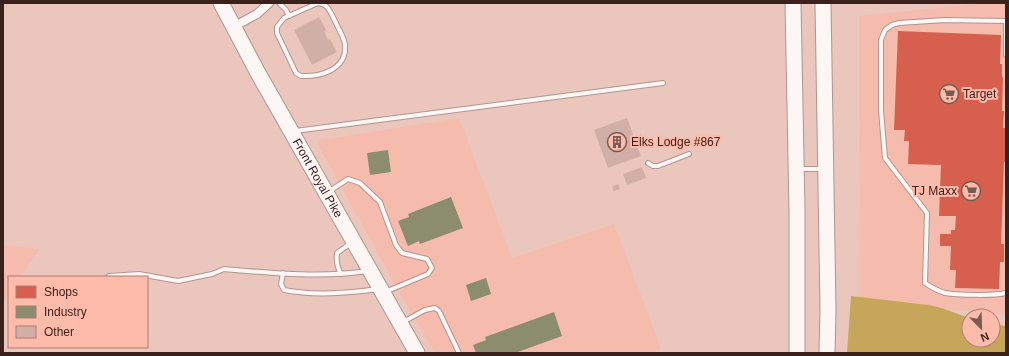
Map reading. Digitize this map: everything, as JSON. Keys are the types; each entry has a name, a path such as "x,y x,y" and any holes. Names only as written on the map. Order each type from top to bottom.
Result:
{"highway":[{"name":"Front Royal Pike","path":"221,3 291,132 417,353"},
{"path":"793,3 798,240 797,353"},
{"path":"823,3 828,310 827,353"}],"street":[{"path":"233,27 257,14 269,3"}],"lane":[{"path":"279,3 289,16"},
{"path":"318,3 327,7 345,45 342,59 334,69 327,72 304,76 298,75 276,30 278,24 289,16 318,3"},
{"path":"1006,55 1006,21 945,20 899,23 892,25 885,30 881,40 881,110 885,159 927,213 925,283 934,289 947,293 1006,293"},
{"path":"291,132 663,83"},
{"path":"648,163 653,166 658,166 689,154"},
{"path":"796,169 826,169"},
{"path":"283,273 281,284 284,290 299,293 356,292 381,291 428,274 432,268 427,259 402,253 396,245 380,202 360,183 348,180 326,193"},
{"path":"341,274 337,268 337,253 354,242"},
{"path":"109,276 139,274 178,281 212,274 224,269 311,275 341,274 370,270"},
{"path":"400,324 425,310 435,308 440,311 459,353"}],"shaded area":[{"path":"989,3 1006,3 1006,314 1001,314 1001,308 961,308 961,310 860,302 859,16"},
{"path":"459,118 512,258 614,224 661,349 650,353 435,353 316,141"},
{"path":"3,245 39,249 21,276 8,276 8,294 3,302"},
{"path":"851,296 928,305 961,315 961,348 1001,348 1001,325 1006,326 1006,353 847,353"}],"building: Shops":[{"name":"Target","path":"898,31 1001,35 1000,64 1002,64 1003,77 1002,111 1004,111 1003,128 1006,128 1006,162 1004,162 1001,244 1004,244 1004,262 1000,262 999,289 955,288 956,270 950,270 951,246 940,246 940,234 951,234 951,230 955,230 956,216 939,216 941,165 908,164 909,141 904,141 905,130 894,130"}],"building: Industry":[{"path":"388,150 391,172 370,175 367,153"},
{"path":"451,197 463,228 420,244 419,241 408,246 398,221 409,217 408,214"},
{"path":"486,278 491,294 471,301 466,285"},
{"path":"554,312 562,336 515,353 476,353 473,345 486,340 485,337"}],"building: Other":[{"path":"319,17 326,30 324,31 328,40 330,39 337,52 312,65 294,30"},
{"name":"Elks Lodge #867","path":"627,118 634,137 641,134 644,144 637,146 641,156 608,168 594,130"},
{"path":"642,167 646,178 627,185 623,174"},
{"path":"618,184 620,189 614,191 612,187"}],"place":[{"name":"Target","path":"949,94"},
{"name":"Elks Lodge #867","path":"617,142"},
{"name":"TJ Maxx","path":"971,191"}]}
